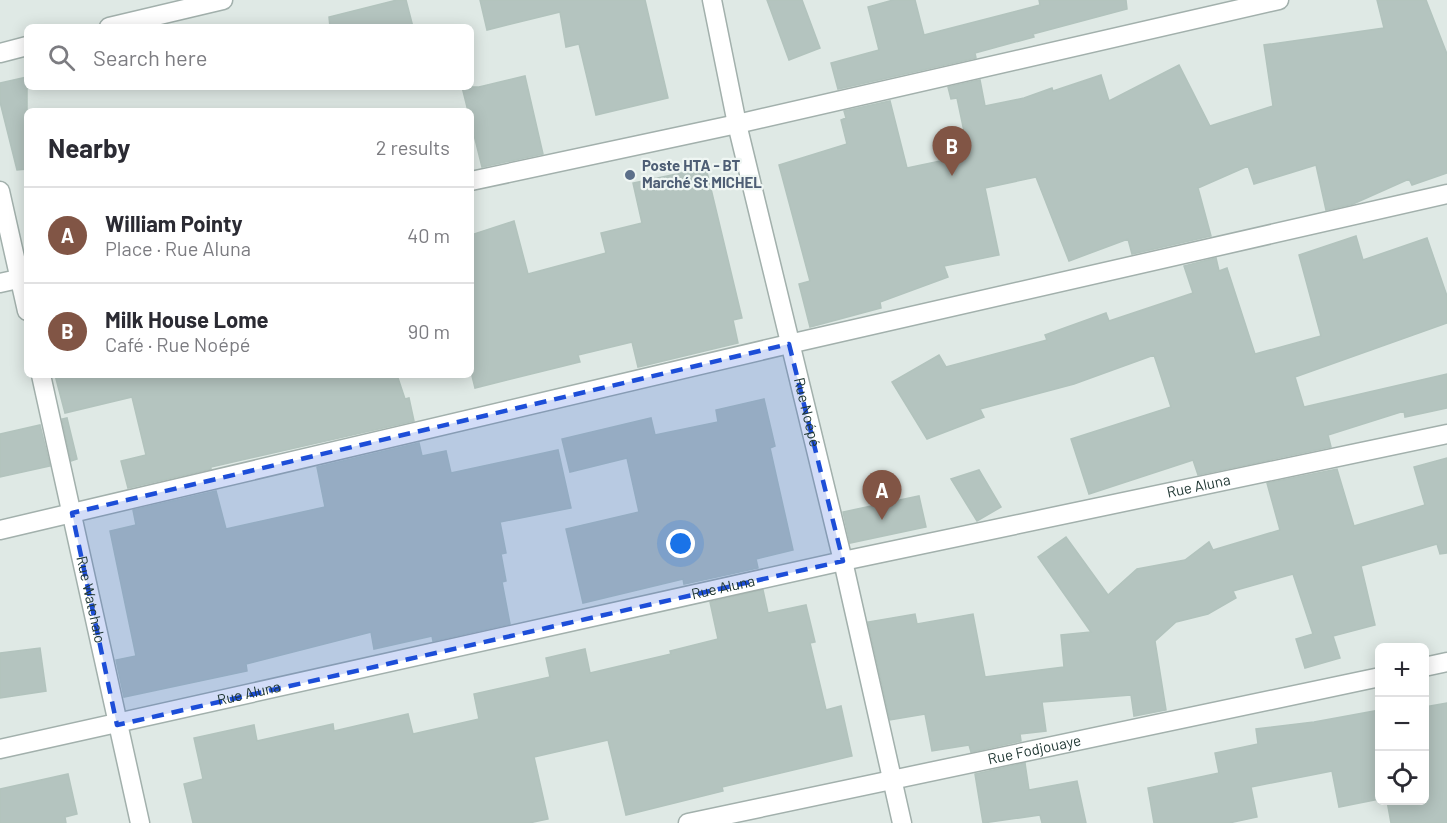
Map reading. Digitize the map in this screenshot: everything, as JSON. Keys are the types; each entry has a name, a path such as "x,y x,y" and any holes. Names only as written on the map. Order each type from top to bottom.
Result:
{"street":[{"path":"122,24 223,0"},
{"name":"Rue Noépé","path":"712,0 737,124 843,561 902,823"},
{"path":"474,180 737,124 1280,0"},
{"path":"0,53 24,47"},
{"path":"0,191 23,278 0,283"},
{"path":"0,530 789,344 1447,194"},
{"name":"Rue Watchalo","path":"42,378 140,823"},
{"name":"Rue Aluna","path":"0,749 843,561 1447,434"},
{"path":"1429,666 1447,662"},
{"name":"Rue Fodjouaye","path":"688,823 1375,677"}],"highlighted area":[{"path":"789,344 843,561 117,725 72,513"}],"building":[{"path":"397,0 406,0 412,24 330,24 329,17"},
{"path":"480,0 645,0 668,98 596,115 579,44 566,47 560,12 487,30"},
{"path":"767,0 802,0 820,48 789,60"},
{"path":"893,0 915,0 924,35 1040,5 1039,0 1126,0 1127,9 1033,34 1034,37 975,53 976,58 838,89 831,63 879,50 868,7"},
{"path":"1377,0 1426,0 1447,54 1447,173 1412,185 1409,179 1353,204 1326,210 1316,165 1254,184 1248,166 1198,188 1211,236 1132,254 1128,239 1069,261 1036,177 985,188 999,255 944,266 948,277 880,302 881,308 810,327 799,284 810,281 779,165 847,144 841,120 846,118 844,111 890,101 907,168 969,155 957,98 951,99 948,87 980,80 985,106 1024,98 1052,88 1053,91 1101,75 1109,101 1179,65 1210,126 1273,106 1264,45 1384,28"},
{"path":"525,76 543,154 482,167 474,135 474,108 467,108 463,90 474,90 474,87"},
{"path":"24,78 27,108 24,108 24,169 17,170 0,102 0,83"},
{"path":"706,168 742,318 733,320 738,343 638,367 632,342 578,355 580,362 475,388 472,378 474,234 514,221 528,274 606,253 601,233 642,223 633,183"},
{"path":"1356,236 1363,260 1427,238 1447,296 1447,323 1295,377 1304,407 1447,374 1447,408 1405,417 1404,411 1328,435 1331,447 1198,475 1193,460 1089,494 1071,439 1171,407 1154,355 1074,384 980,409 984,417 927,439 892,382 939,355 946,367 1047,340 1045,335 1106,313 1109,321 1193,293 1184,266 1216,258 1219,271 1227,268 1255,354 1321,336 1299,255"},
{"path":"56,378 398,378 405,399 409,398 414,421 128,488 121,461 146,455 132,397 65,413"},
{"path":"764,399 775,446 770,448 793,550 756,559 758,568 684,584 683,579 583,603 566,529 639,512 627,458 570,472 562,439 651,418 655,435 718,422 716,410"},
{"path":"67,418 77,459 71,461 62,419"},
{"path":"40,425 50,466 0,477 0,434"},
{"path":"419,443 422,456 446,451 451,473 558,450 571,508 500,522 506,553 501,554 506,581 502,582 510,624 433,641 432,636 374,649 371,632 246,664 247,671 124,697 116,660 136,656 110,531 136,525 133,510 216,491 226,529 325,507 317,467"},
{"path":"1447,458 1447,553 1440,554 1437,544 1361,566 1375,625 1333,636 1340,658 1305,668 1296,639 1313,634 1293,574 1233,591 1236,598 1208,614 1176,622 1155,641 1166,710 1134,716 1131,695 1042,702 1046,731 1020,734 1021,741 971,752 969,745 932,751 925,714 890,720 868,622 915,614 917,624 973,614 985,677 1064,667 1061,635 1091,632 1038,557 1066,537 1108,595 1137,569 1185,560 1209,542 1213,550 1280,530 1267,483 1337,469 1354,526 1425,505 1414,467"},
{"path":"979,470 1001,507 977,521 951,479"},
{"path":"919,496 926,527 850,543 843,512"},
{"path":"763,590 768,613 806,605 815,642 810,643 826,710 841,706 852,756 722,787 723,791 626,815 608,740 534,757 548,819 529,823 193,823 184,784 203,779 194,738 254,725 257,741 333,724 334,731 408,714 413,734 479,719 474,694 550,677 546,658 585,649 590,673 671,654 670,651 718,639 710,602"},
{"path":"40,648 46,691 0,698 0,653"},
{"path":"1447,703 1447,823 1391,823 1388,805 1429,805 1429,706"},
{"path":"1375,711 1375,800 1339,807 1332,771 1251,787 1257,817 1229,823 1154,823 1148,788 1219,773 1215,753 1258,744 1256,729"},
{"path":"1025,763 1029,790 1077,781 1086,823 1042,823 1040,815 983,823 975,774"},
{"path":"68,774 77,814 65,817 66,823 0,823 0,789"}],"place":[{"name":"Poste HTA - BT Marché St MICHEL","path":"630,175"},
{"name":"Milk House Lome","path":"952,176"},
{"name":"William Pointy","path":"882,520"}]}
